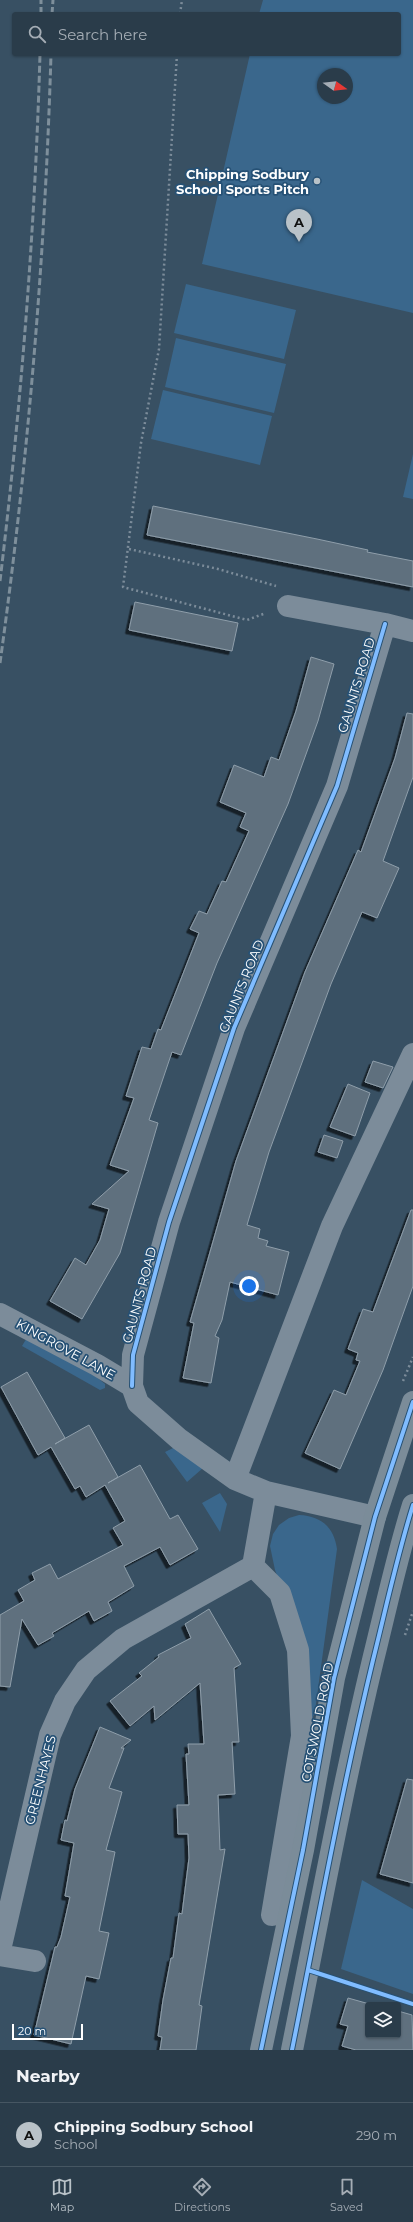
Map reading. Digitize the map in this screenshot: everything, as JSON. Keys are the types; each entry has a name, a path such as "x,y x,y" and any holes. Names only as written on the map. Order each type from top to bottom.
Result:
{"main road":[{"name":"COTSWOLD ROAD","path":"261,2050 303,1850 334,1678 375,1517 413,1402"},
{"path":"292,2050 330,1854 365,1695 403,1536 413,1505"}],"street":[{"name":"GAUNTS ROAD","path":"132,1386 133,1355 174,1207 234,1028 336,786 385,624 288,606"},
{"path":"385,624 413,631"},
{"path":"235,1479 332,1226 413,1054"},
{"name":"KINGROVE LANE","path":"0,1314 97,1364 132,1386"},
{"path":"132,1386 138,1403 179,1439 235,1479 266,1492 375,1517"},
{"path":"253,1566 266,1492"},
{"name":"COTSWOLD ROAD","path":"253,1566 280,1593 298,1650 302,1736 272,1915"},
{"name":"GREENHAYES","path":"0,1950 50,1735 66,1701 86,1670 123,1639 253,1566"},
{"path":"0,1954 35,1961"}],"path":[{"path":"180,12 182,0"},
{"path":"129,549 218,569 279,587 288,606 247,620 123,587 129,549 141,443 159,349 177,56"},
{"path":"308,1970 413,2004"}],"shaded area":[{"name":"Chipping Sodbury School Sports Pitch","path":"263,0 413,0 413,313 202,264 250,56 401,56 401,12 260,12"},
{"path":"186,284 296,310 284,359 174,333"},
{"path":"176,338 286,364 274,413 165,387"},
{"path":"163,390 272,416 260,465 151,439"},
{"path":"413,454 413,499 403,497"},
{"path":"28,1336 88,1370 105,1384 105,1388 100,1390 22,1346"},
{"path":"175,1447 203,1468 187,1482 165,1452"},
{"path":"220,1493 227,1504 220,1532 202,1503"},
{"path":"299,1515 320,1520 325,1524 333,1535 337,1549 315,1711 308,1732 300,1636 275,1570 270,1546 273,1534 279,1525 289,1518"},
{"path":"362,1880 413,1909 413,1994 341,1969"}],"building":[{"path":"153,506 317,539 368,550 367,552 413,561 413,587 147,535"},
{"path":"135,602 238,623 232,651 129,630"},
{"path":"311,657 334,664 318,721 288,804 217,963 181,1055 172,1052 149,1120 158,1123 120,1253 82,1319 50,1301 75,1258 86,1265 100,1240 109,1209 92,1204 129,1171 110,1165 134,1098 126,1096 142,1047 151,1049 158,1029 161,1030 199,933 190,929 199,911 207,914 222,881 226,882 249,831 240,827 246,813 220,802 234,765 264,777 271,757 279,760 296,711"},
{"path":"407,713 413,714 413,777 383,861 399,868 377,918 362,912 331,984 269,1152 247,1225 260,1229 258,1238 268,1241 266,1246 289,1252 278,1295 230,1282 222,1320 215,1336 219,1338 211,1383 183,1378 194,1323 190,1322 236,1161 305,972 358,850 361,852 395,758"},
{"path":"373,1061 393,1067 383,1088 365,1082"},
{"path":"348,1084 370,1093 355,1136 330,1127"},
{"path":"324,1135 343,1141 337,1158 318,1152"},
{"path":"411,1210 413,1210 413,1286 383,1370 340,1469 305,1453 334,1390 346,1395 360,1361 356,1360 358,1353 348,1349 363,1309 373,1312"},
{"path":"27,1372 65,1438 55,1444 89,1425 118,1477 108,1483 140,1465 170,1519 178,1515 198,1549 170,1565 160,1547 124,1566 134,1586 108,1602 112,1611 94,1621 89,1611 52,1633 54,1636 38,1645 22,1619 10,1687 0,1686 0,1615 24,1601 18,1590 35,1580 32,1573 50,1564 58,1579 123,1545 113,1528 125,1521 105,1485 86,1497 80,1486 75,1489 51,1447 38,1455 1,1387"},
{"path":"209,1609 241,1664 234,1668 239,1742 232,1742 235,1794 218,1795 220,1850 225,1849 199,2005 202,2006 196,2050 160,2050 162,2037 158,2036 163,2000 171,1958 173,1958 179,1913 182,1914 189,1858 188,1834 178,1834 177,1805 189,1805 186,1754 189,1754 188,1744 204,1744 200,1683 155,1720 154,1706 130,1726 110,1701 142,1676 139,1673 159,1657 158,1655 191,1638 185,1624"},
{"path":"100,1727 131,1740 121,1748 124,1748 109,1788 122,1792 106,1850 115,1852 99,1931 109,1933 99,1979 86,1976 71,2044 34,2035 55,1947 57,1947 61,1937 70,1897 65,1896 74,1843 61,1840 65,1820 67,1821 75,1789"},
{"path":"407,1779 413,1780 413,1883 380,1874"},
{"path":"348,1998 365,2003 365,2038 401,2038 401,2012 412,2015 413,2050 356,2050 342,2046 348,2026 340,2024"}],"railway":[{"path":"41,0 41,12"},
{"path":"52,12 53,0"},
{"path":"0,581 21,384 35,186 40,56"},
{"path":"0,663 19,511 34,359 40,283 51,56"}],"cycle path":[{"path":"132,1386 133,1355 169,1222 234,1028 337,786 385,624"},
{"path":"261,2050 303,1850 334,1678 375,1517 413,1402"},
{"path":"292,2050 351,1757 373,1660 413,1505"},
{"path":"308,1970 413,2004"}],"place":[{"name":"Chipping Sodbury School Sports Pitch","path":"317,181"},
{"name":"Chipping Sodbury School","path":"299,242"}]}
